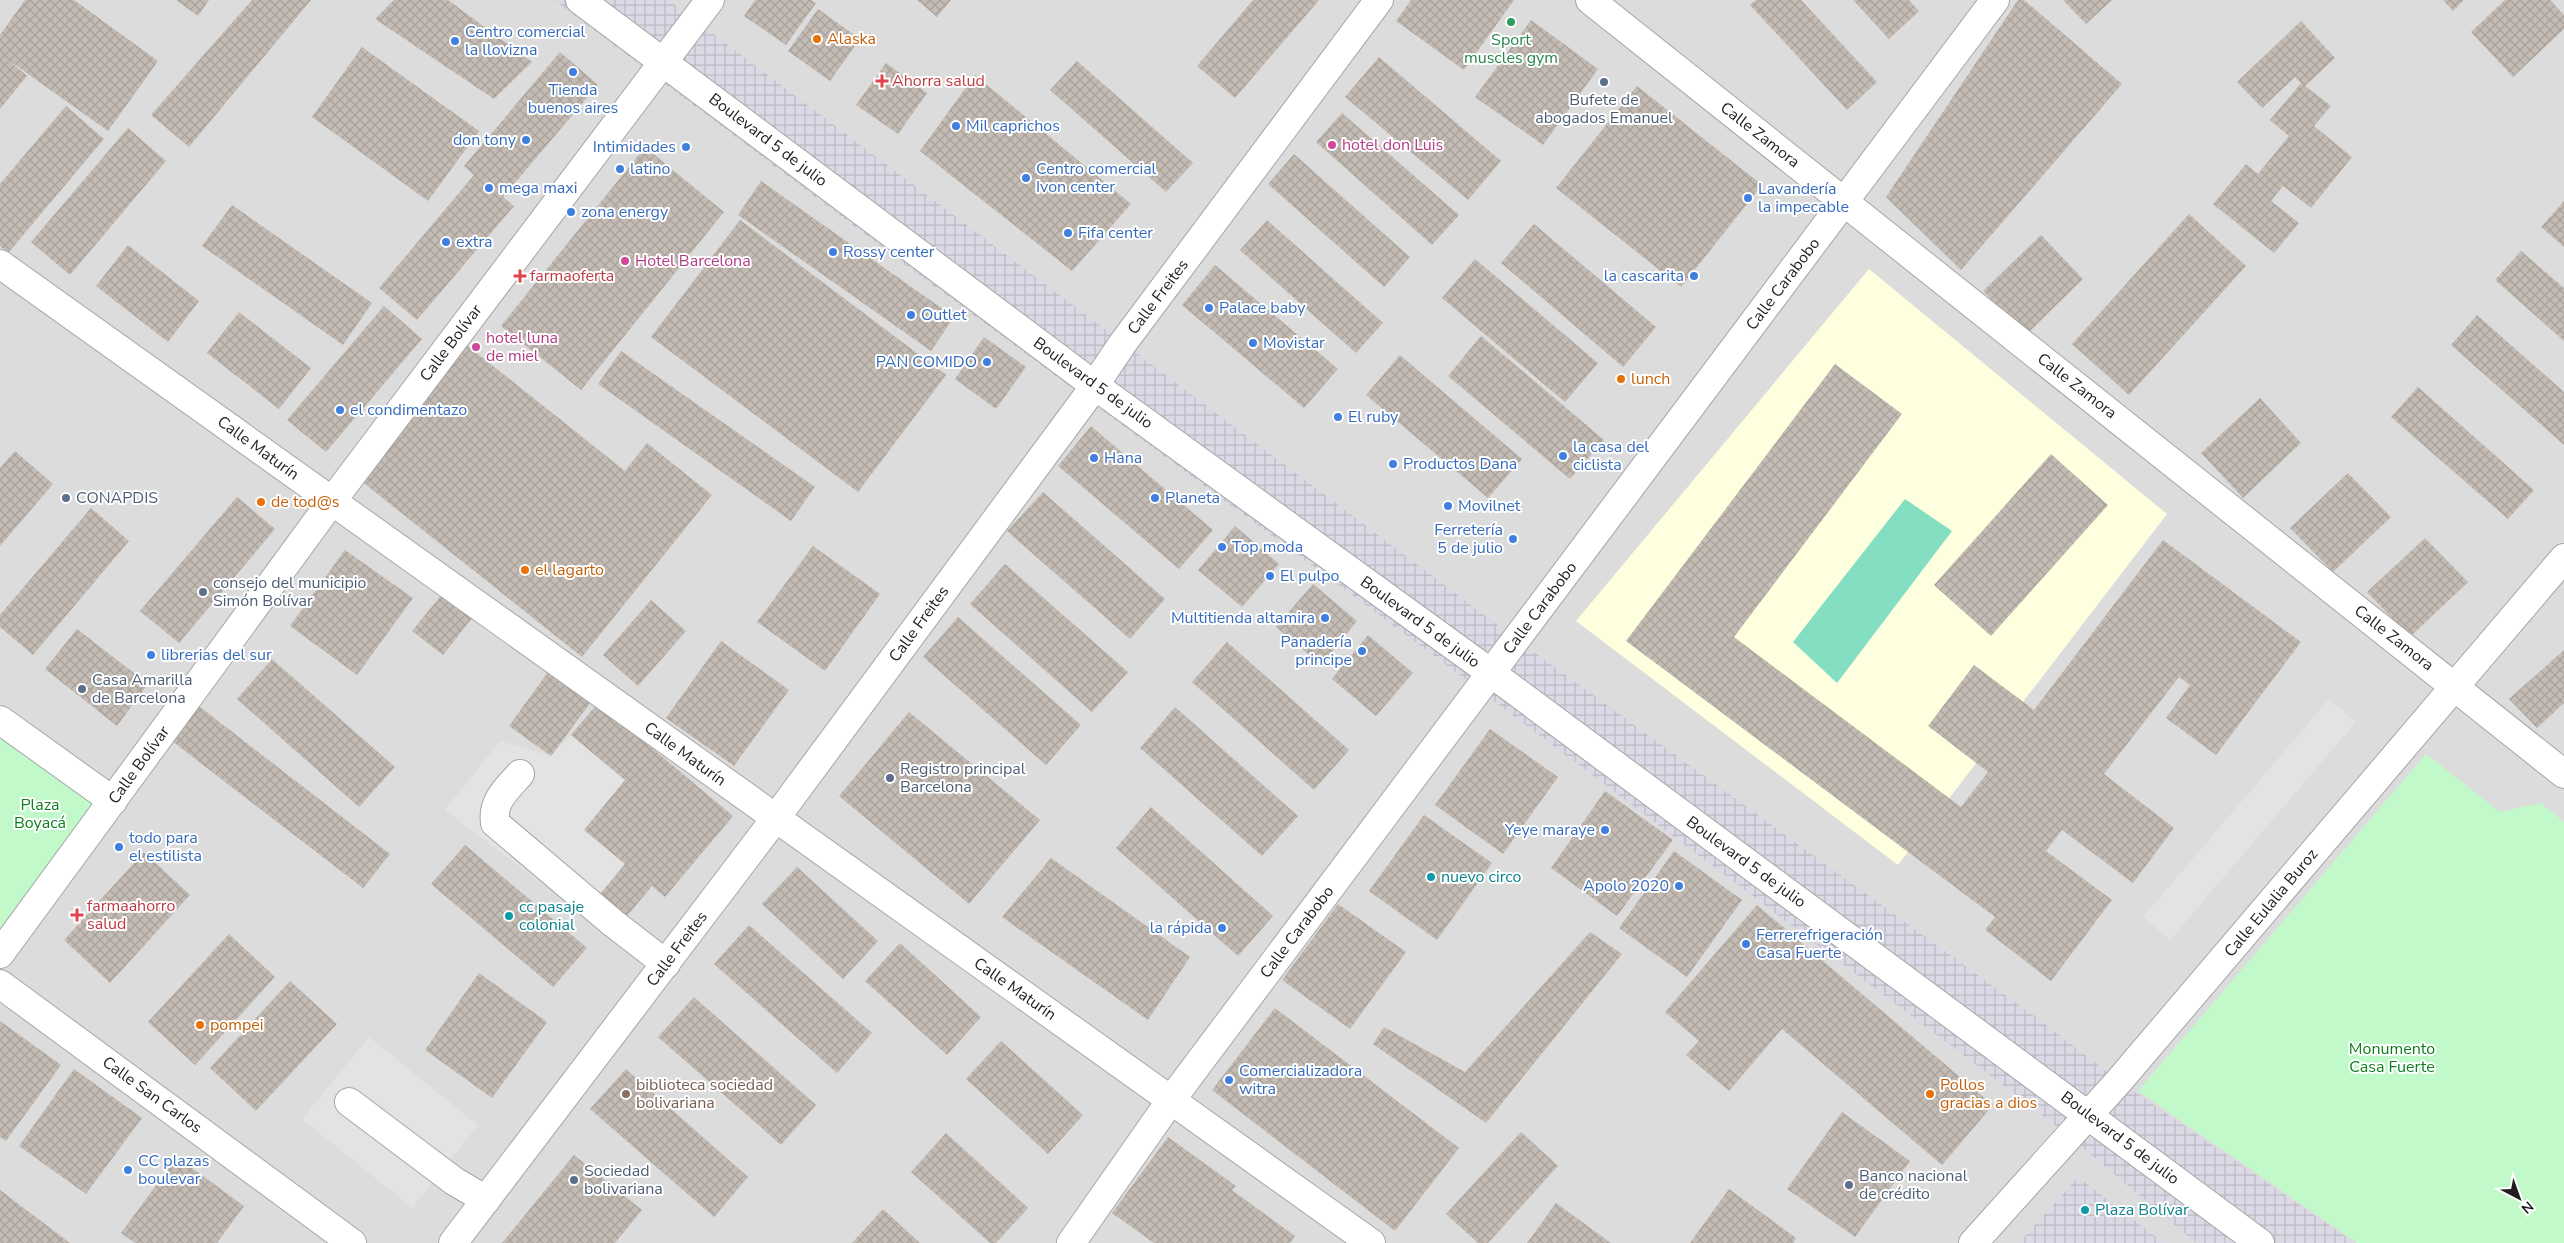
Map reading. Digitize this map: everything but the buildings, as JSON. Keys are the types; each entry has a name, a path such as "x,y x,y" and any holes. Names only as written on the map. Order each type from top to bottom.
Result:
{"street":[{"name":"Boulevard 5 de julio","path":"580,0 1094,385 1491,673 2260,1243"},
{"name":"Calle Bolívar","path":"0,954 332,501 710,0"},
{"name":"Calle Freites","path":"453,1243 775,819 1123,343 1379,0"},
{"name":"Calle Zamora","path":"1590,0 2564,774"},
{"name":"Calle Carabobo","path":"1071,1243 1171,1100 1995,0"},
{"name":"Calle Maturín","path":"0,264 1371,1243"},
{"name":"Calle Eulalia Buroz","path":"1973,1243 2089,1115 2564,558"},
{"path":"0,720 113,801"},
{"path":"520,774 503,794 493,810 495,823 613,923 666,964"},
{"name":"Calle San Carlos","path":"0,984 352,1243"},
{"path":"349,1102 454,1180 486,1200"}],"shaded area":[{"path":"0,0 2564,0 2564,1243 0,1243"},
{"path":"554,0 668,0 1516,639 2041,1021 2119,1081 2355,1243 2196,1243 2069,1136 2007,1088 1437,658 904,264"},
{"path":"1869,269 2167,514 1898,865 1576,621"},
{"path":"2329,699 2356,722 2170,940 2143,917"},
{"path":"571,735 625,780 584,830 625,864 595,900 572,906 445,810 500,741 551,756"},
{"path":"369,1037 478,1125 412,1208 302,1119"},
{"name":"Plaza Bolívar","path":"2078,1177 2164,1243 2019,1243"}],"green space":[{"path":"1905,499 1952,531 1837,683 1793,642"},
{"name":"Plaza Boyacá","path":"0,734 99,805 0,941"},
{"name":"Monumento Casa Fuerte","path":"2426,754 2500,812 2541,803 2564,822 2564,1243 2357,1243 2138,1091"}],"place":[{"name":"Sport muscles gym","path":"1511,22"},
{"name":"Alaska","path":"817,39"},
{"name":"Centro comercial la llovizna","path":"455,41"},
{"name":"Tienda buenos aires","path":"573,72"},
{"name":"Ahorra salud","path":"882,81"},
{"name":"Bufete de abogados Emanuel","path":"1604,82"},
{"name":"Mil caprichos","path":"956,126"},
{"name":"don tony","path":"526,140"},
{"name":"hotel don Luis","path":"1332,145"},
{"name":"Intimidades","path":"686,147"},
{"name":"latino","path":"620,169"},
{"name":"Centro comercial Ivon center","path":"1026,178"},
{"name":"mega maxi","path":"489,188"},
{"name":"Lavandería la impecable","path":"1748,198"},
{"name":"zona energy","path":"571,212"},
{"name":"Fifa center","path":"1068,233"},
{"name":"extra","path":"446,242"},
{"name":"Rossy center","path":"833,252"},
{"name":"Hotel Barcelona","path":"625,261"},
{"name":"farmaoferta","path":"520,276"},
{"name":"la cascarita","path":"1694,276"},
{"name":"Palace baby","path":"1209,308"},
{"name":"Outlet","path":"911,315"},
{"name":"Movistar","path":"1253,343"},
{"name":"hotel luna de miel","path":"476,347"},
{"name":"PAN COMIDO","path":"987,362"},
{"name":"lunch","path":"1621,379"},
{"name":"el condimentazo","path":"340,410"},
{"name":"El ruby","path":"1338,417"},
{"name":"la casa del ciclista","path":"1563,456"},
{"name":"Hana","path":"1094,458"},
{"name":"Productos Dana","path":"1393,464"},
{"name":"CONAPDIS","path":"66,498"},
{"name":"Planeta","path":"1155,498"},
{"name":"de tod@s","path":"261,502"},
{"name":"Movilnet","path":"1448,506"},
{"name":"Ferretería 5 de julio","path":"1513,539"},
{"name":"Top moda","path":"1222,547"},
{"name":"el lagarto","path":"525,570"},
{"name":"El pulpo","path":"1270,576"},
{"name":"consejo del municipio Simón Bolívar","path":"203,592"},
{"name":"Multitienda altamira","path":"1325,618"},
{"name":"Panadería principe","path":"1362,651"},
{"name":"librerias del sur","path":"151,655"},
{"name":"Casa Amarilla de Barcelona","path":"82,689"},
{"name":"Registro principal Barcelona","path":"890,778"},
{"name":"Yeye maraye","path":"1605,830"},
{"name":"todo para el estilista","path":"119,847"},
{"name":"nuevo circo","path":"1431,877"},
{"name":"Apolo 2020","path":"1679,886"},
{"name":"farmaahorro salud","path":"77,915"},
{"name":"cc pasaje colonial","path":"509,916"},
{"name":"la rápida","path":"1222,928"},
{"name":"Ferrerefrigeración Casa Fuerte","path":"1746,944"},
{"name":"pompei","path":"200,1025"},
{"name":"Comercializadora witra","path":"1229,1080"},
{"name":"biblioteca sociedad bolivariana","path":"626,1094"},
{"name":"Pollos gracias a dios","path":"1930,1094"},
{"name":"CC plazas boulevar","path":"128,1170"},
{"name":"Sociedad bolivariana","path":"574,1180"},
{"name":"Banco nacional de crédito","path":"1849,1185"},
{"name":"Plaza Bolívar","path":"2085,1210"}]}
